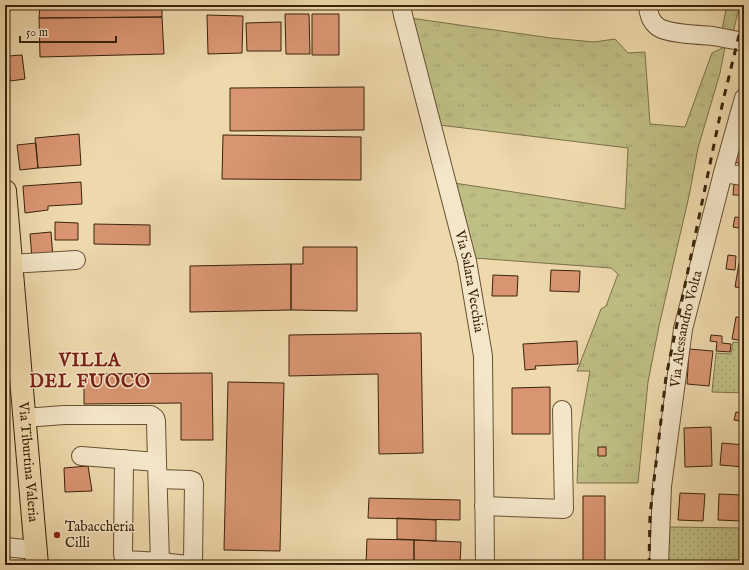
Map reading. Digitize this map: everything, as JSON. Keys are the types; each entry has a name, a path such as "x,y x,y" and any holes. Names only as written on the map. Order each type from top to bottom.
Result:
{"main road":[{"name":"Via Tiburtina Valeria","path":"5,190 36,557"}],"street":[{"name":"Via Salara Vecchia","path":"401,5 467,260 483,356 485,565"},
{"path":"648,5 648,11 652,20 657,27 666,31 713,36 744,42"},
{"name":"Via Alessandro Volta","path":"659,565 662,486 683,329 744,98"},
{"path":"723,173 744,176"},
{"path":"12,264 76,260"},
{"path":"484,506 564,509 562,410"},
{"path":"24,418 64,415 151,416 155,418 160,562"},
{"path":"81,456 124,459 193,481 193,562 191,564 126,560 124,558 124,459"},
{"path":"5,547 36,557"}],"green space":[{"path":"727,5 740,5 733,32 722,30"},
{"path":"410,18 551,38 594,42 615,39 628,53 645,52 650,124 685,127 712,53 725,47 720,73 698,148 689,196 659,326 648,382 638,483 577,483 579,433 590,371 577,371 601,309 606,306 618,274 611,268 474,258 454,183 625,209 628,148 439,125"},
{"path":"733,342 744,343 744,393 712,392 716,353 731,354"},
{"path":"669,527 744,528 744,565 693,565 667,562"}],"building":[{"path":"40,5 162,5 162,17 39,18"},
{"path":"285,14 309,14 310,54 286,54"},
{"path":"312,14 339,14 339,55 312,55"},
{"path":"207,15 243,16 242,53 208,54"},
{"path":"162,17 164,54 40,57 39,18"},
{"path":"281,22 281,51 247,51 246,23"},
{"path":"22,55 25,79 10,81 8,56"},
{"path":"364,87 364,130 230,131 230,88"},
{"path":"79,134 81,165 38,168 35,138"},
{"path":"223,135 361,137 361,180 222,179"},
{"path":"736,140 744,141 744,164 733,162"},
{"path":"36,143 38,168 20,170 17,145"},
{"path":"81,182 82,204 48,206 48,210 25,213 23,186"},
{"path":"734,184 743,185 743,195 733,195"},
{"path":"735,217 744,218 744,229 733,227"},
{"path":"55,222 78,223 78,240 55,240"},
{"path":"94,224 150,225 150,245 94,244"},
{"path":"51,232 53,258 32,259 30,234"},
{"path":"303,247 357,247 357,311 291,310 291,264 303,264"},
{"path":"728,255 736,256 735,270 726,269"},
{"path":"739,263 744,264 744,288 735,287"},
{"path":"291,264 291,310 190,312 190,266"},
{"path":"551,270 580,271 579,292 550,291"},
{"path":"493,275 518,276 517,296 492,296"},
{"path":"736,317 744,318 744,341 732,339"},
{"path":"421,333 423,453 379,454 378,374 289,376 289,335"},
{"path":"711,335 722,336 722,343 731,344 730,352 716,351 717,342 710,341"},
{"path":"577,341 578,364 535,366 536,369 525,370 523,344"},
{"path":"689,349 713,351 709,386 687,384"},
{"path":"212,373 213,440 181,440 181,403 84,404 84,374"},
{"path":"228,382 284,383 280,551 224,550"},
{"path":"550,387 550,434 512,434 512,388"},
{"path":"736,412 744,413 744,422 734,420"},
{"path":"711,427 712,466 685,467 684,428"},
{"path":"722,443 744,445 744,467 720,465"},
{"path":"598,447 606,447 606,456 598,456"},
{"path":"88,466 92,491 65,492 64,468"},
{"path":"680,493 705,494 703,521 678,520"},
{"path":"719,494 742,495 741,521 718,520"},
{"path":"583,496 605,496 605,565 583,565"},
{"path":"369,498 460,500 460,520 368,518"},
{"path":"397,518 436,520 436,541 397,539"},
{"path":"367,539 414,540 414,565 366,565"},
{"path":"414,540 461,542 460,565 414,565"}],"railway":[{"path":"649,565 650,515 666,377 723,101 744,15"}],"place":[{"name":"Tabaccheria Cilli","path":"57,535"}],"district":[{"name":"VILLA DEL FUOCO","path":"90,371"}]}
